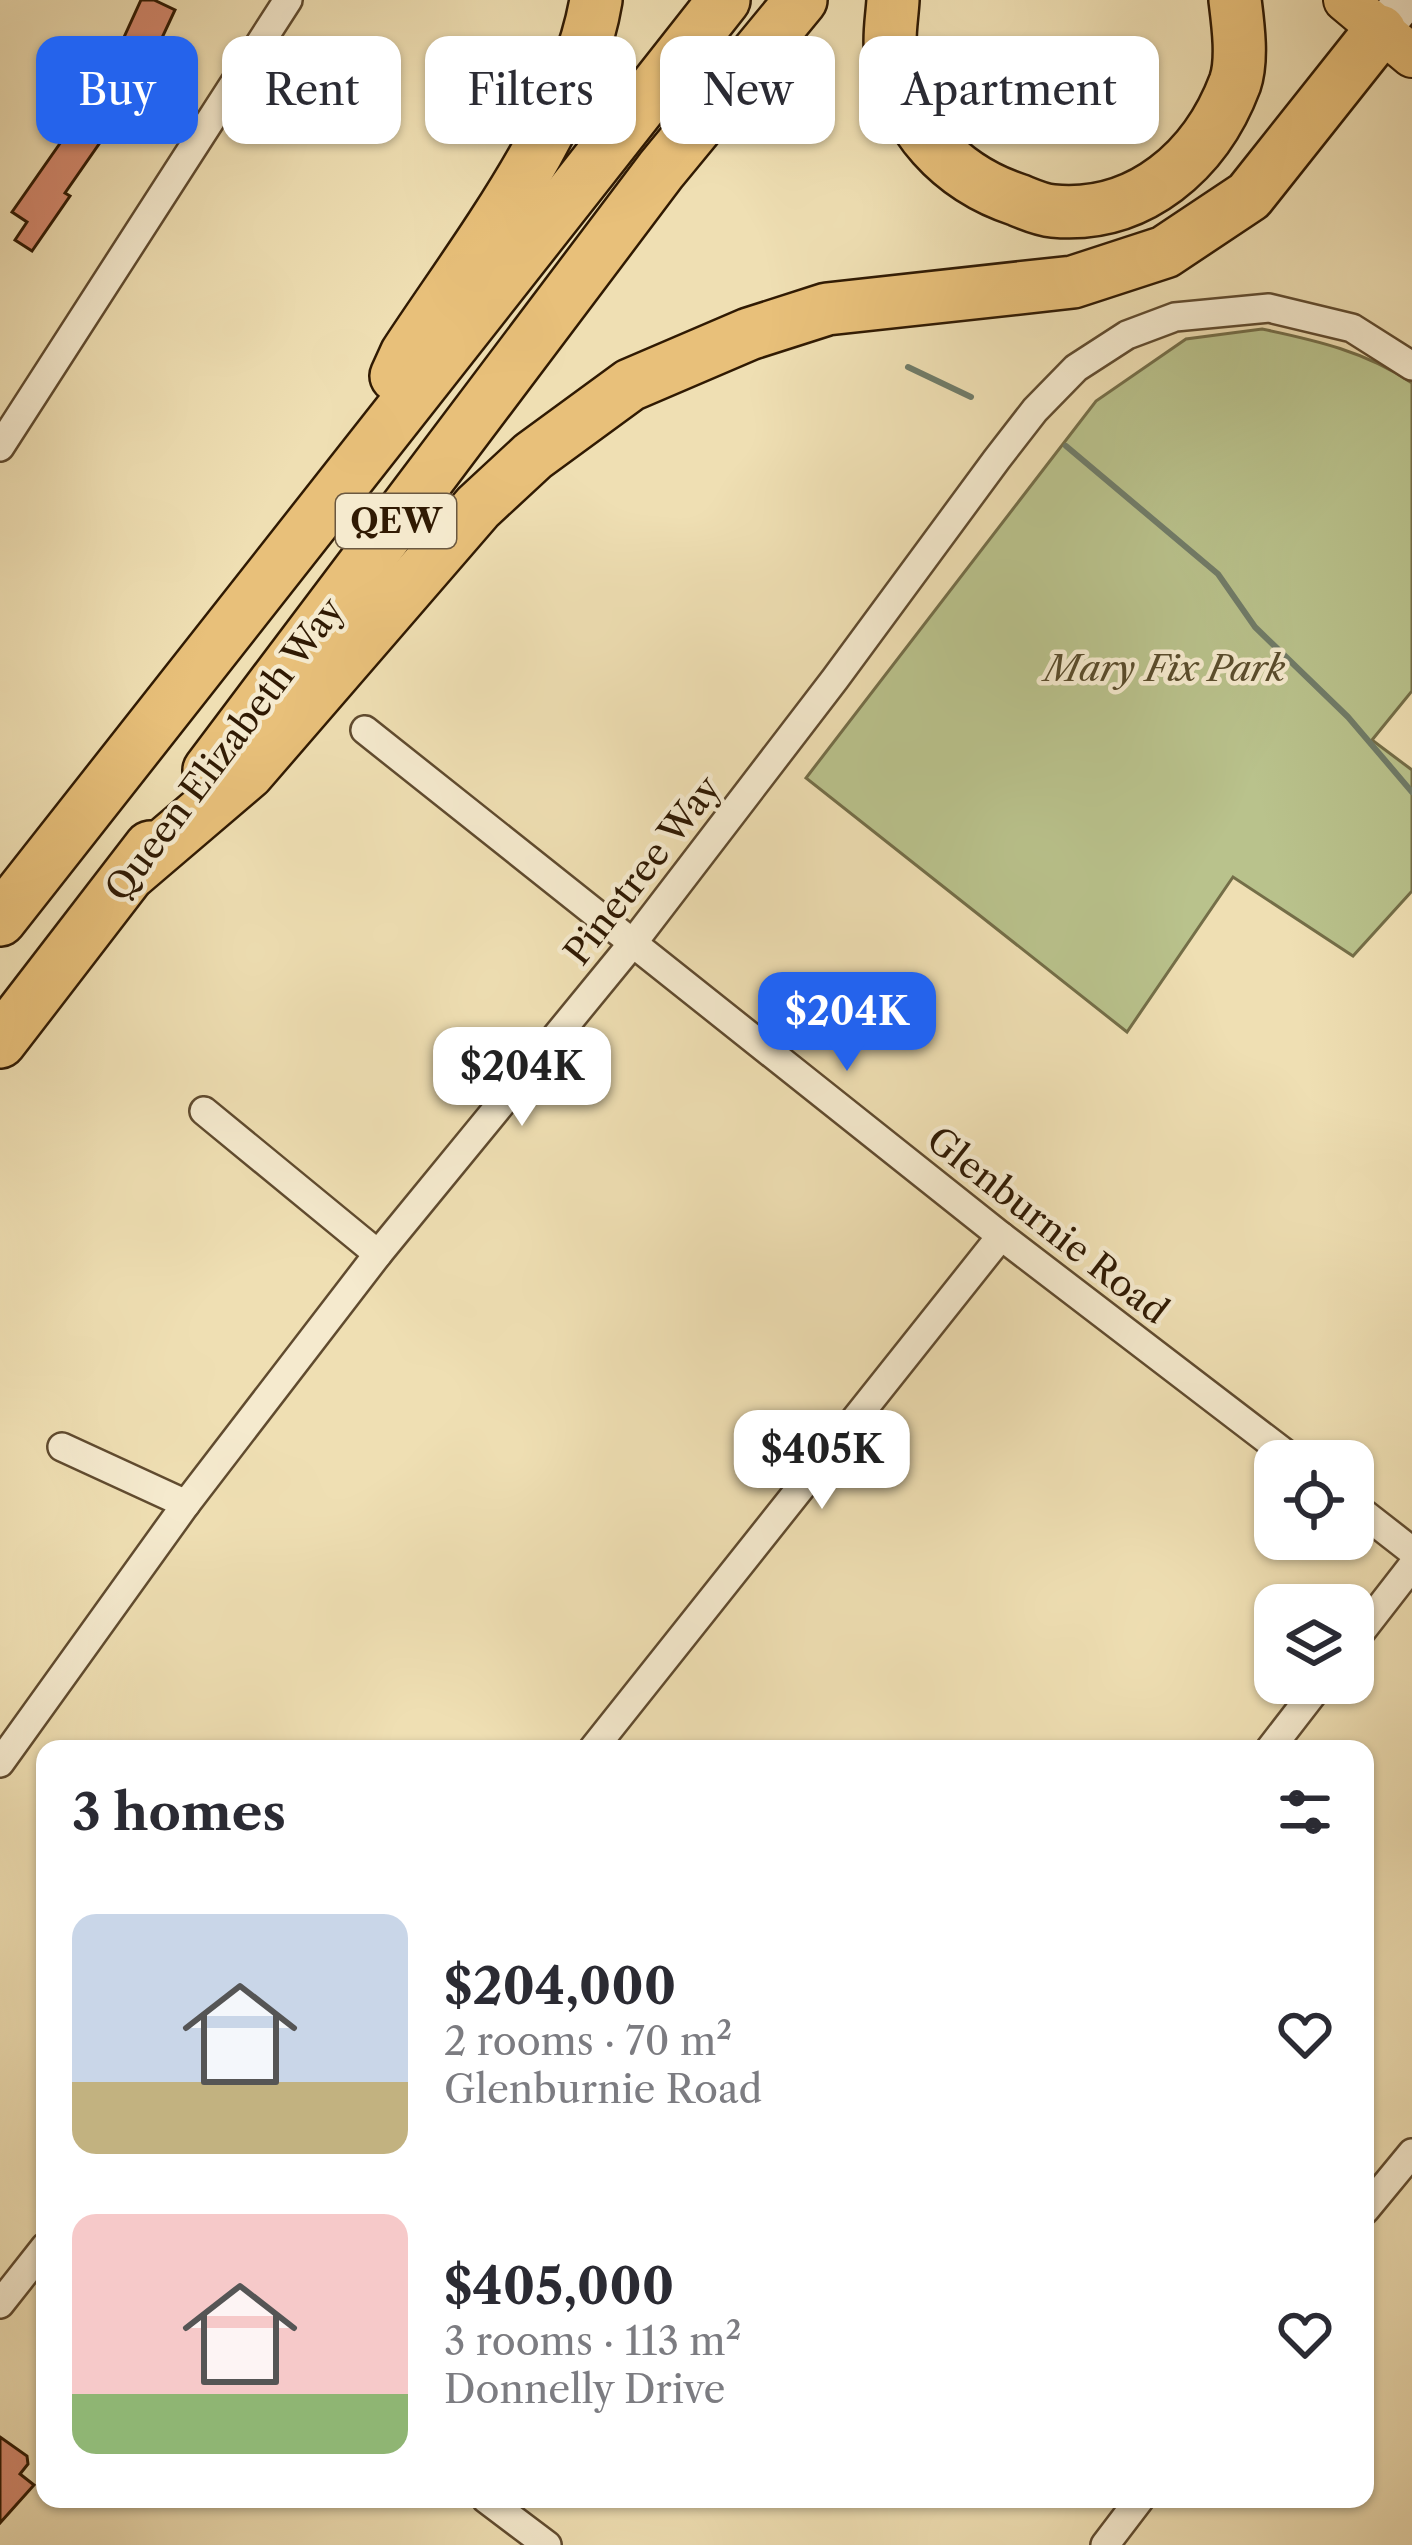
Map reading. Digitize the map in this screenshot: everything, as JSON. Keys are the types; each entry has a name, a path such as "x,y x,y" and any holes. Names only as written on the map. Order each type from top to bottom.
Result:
{"highway":[{"path":"355,470 406,355 550,130 593,21 596,0"},
{"name":"Queen Elizabeth Way","path":"0,920 724,0"},
{"name":"Queen Elizabeth Way","path":"0,1042 661,170 801,0"},
{"path":"893,0 890,52 913,121 945,161 991,191 1052,211 1115,205 1171,178 1202,147 1237,79 1235,0"},
{"path":"132,872 248,772 478,507 533,456 630,385 749,334 827,310 1073,282 1165,252 1250,196 1385,22"}],"street":[{"path":"0,447 288,0"},
{"name":"Pinetree Way","path":"0,1763 186,1504 378,1255 632,944 1010,442 1076,368 1127,335 1175,317 1253,308 1352,328 1412,366"},
{"name":"Glenburnie Road","path":"365,730 1001,1236 1268,1440"},
{"path":"205,1111 378,1255"},
{"path":"600,1740 1001,1236"},
{"path":"62,1448 186,1504"},
{"path":"1374,1521 1412,1551"},
{"path":"1374,1615 1412,1566"},
{"path":"1277,1740 1305,1704"},
{"path":"1374,2199 1412,2153"},
{"path":"0,2304 36,2258"},
{"path":"498,2508 547,2545"},
{"path":"1105,2545 1134,2508"}],"green space":[{"name":"Mary Fix Park","path":"1262,329 1359,355 1412,383 1412,691 1372,740 1412,770 1412,891 1353,956 1233,877 1127,1032 806,778 1096,401 1186,339"}],"building":[{"path":"141,0 154,0 175,10 163,36 125,36"},
{"path":"60,144 99,144 32,251 15,240 27,222 12,212"},
{"path":"0,2437 27,2456 28,2464 20,2474 34,2485 0,2523"}],"waterway":[{"path":"908,367 971,397"},
{"path":"1066,446 1218,574 1255,627 1348,717 1412,792"}]}
